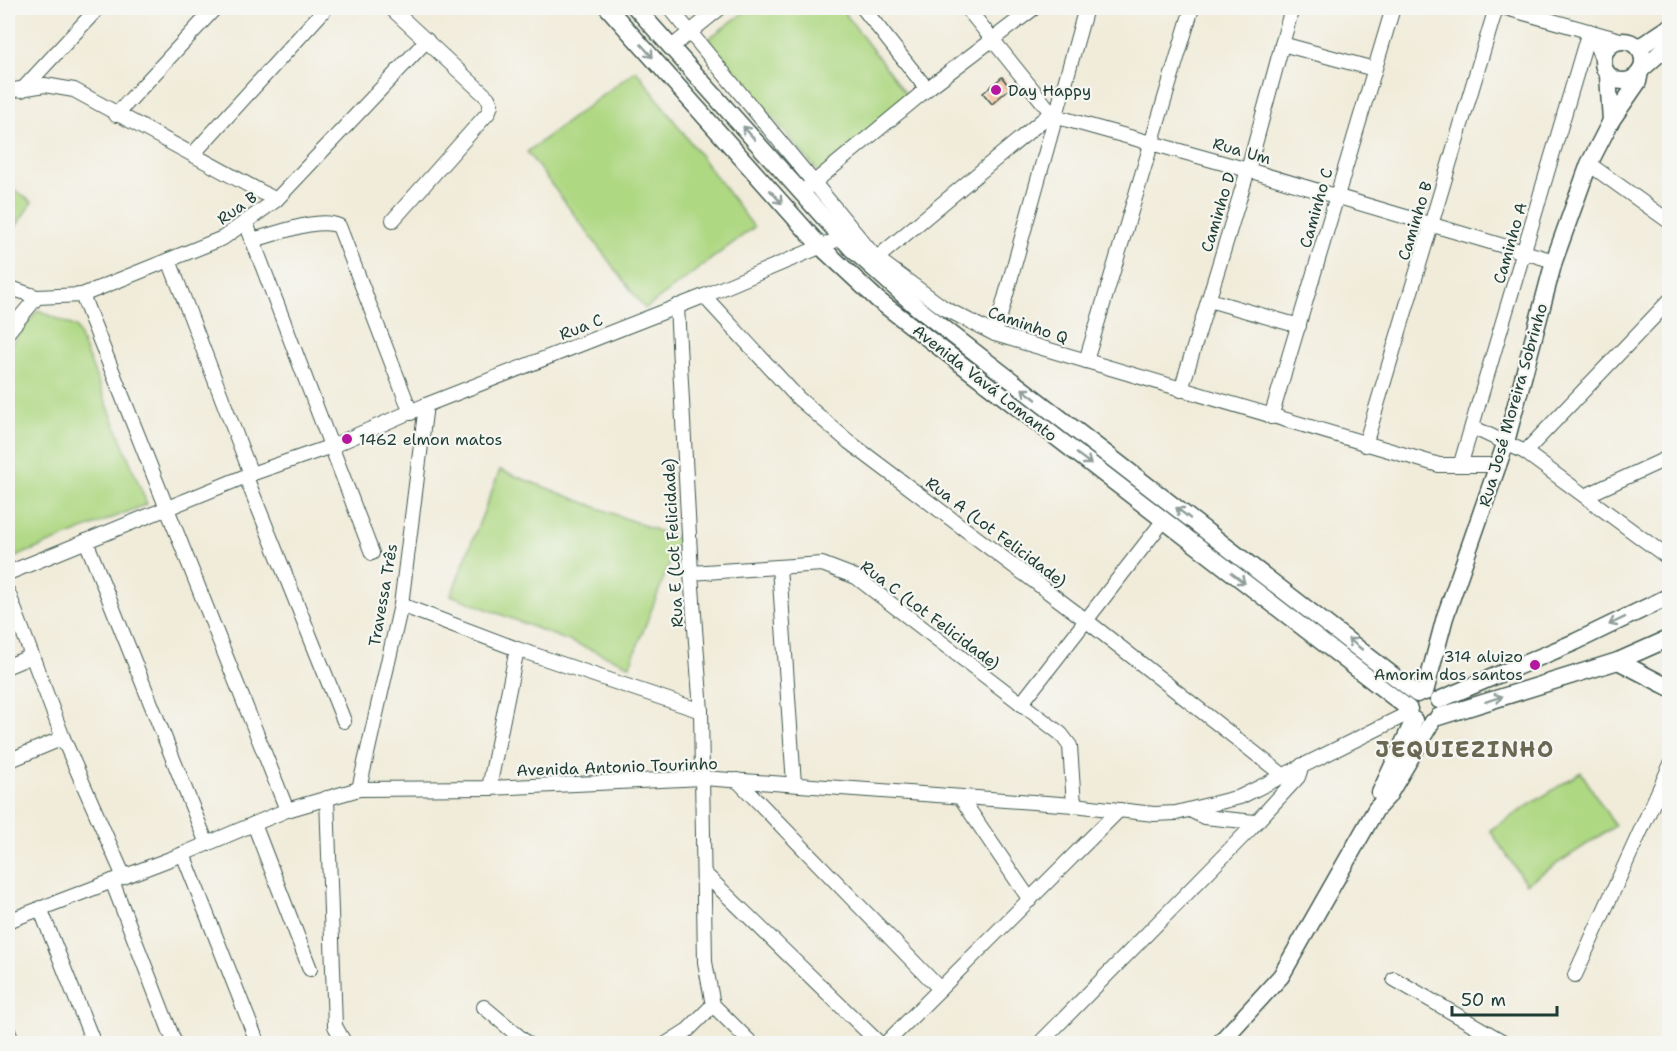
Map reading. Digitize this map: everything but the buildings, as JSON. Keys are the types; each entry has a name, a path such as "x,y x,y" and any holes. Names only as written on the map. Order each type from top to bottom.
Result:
{"street":[{"path":"22,90 98,8"},
{"path":"116,115 215,8"},
{"path":"194,153 326,8"},
{"path":"391,8 488,98 490,109 393,220"},
{"name":"Avenida Vavá Lomanto","path":"608,8 820,246 878,300 1420,716"},
{"name":"Avenida Vavá Lomanto","path":"636,8 807,188 841,237 872,262 919,309 1427,695"},
{"name":"Caminho Q","path":"670,8 690,31 807,188 872,262 944,308 995,334 1365,445 1439,465 1461,463 1499,465"},
{"path":"673,46 720,8"},
{"path":"967,8 1053,115"},
{"path":"807,188 927,89 1034,8"},
{"path":"995,334 1053,115 1086,8"},
{"path":"1086,361 1192,8"},
{"name":"Caminho D","path":"1181,390 1248,170 1292,8"},
{"name":"Caminho C","path":"1271,417 1393,8"},
{"name":"Caminho B","path":"1365,445 1496,8"},
{"path":"1506,8 1620,40 1668,49"},
{"path":"868,9 927,89"},
{"path":"1644,44 1670,27"},
{"path":"1590,32 1605,67 1621,81 1629,81 1668,49"},
{"name":"Caminho A","path":"1461,463 1590,32"},
{"name":"Rua B","path":"8,287 37,297 82,295 223,238 276,200 427,40"},
{"path":"1611,121 1605,67 1608,46 1620,40"},
{"path":"1282,44 1374,69"},
{"path":"1641,70 1644,44"},
{"name":"Rua José Moreira Sobrinho","path":"1427,695 1444,617 1499,465 1554,261 1589,164 1611,121 1634,89 1641,70"},
{"path":"8,91 45,85 74,90 116,115 194,153 276,200"},
{"path":"872,262 1053,115"},
{"name":"Rua Um","path":"1053,115 1554,261"},
{"path":"1589,164 1670,222"},
{"path":"252,240 318,223 331,222 339,226 411,413"},
{"path":"246,223 372,553"},
{"name":"Rua C","path":"8,573 168,507 332,446 426,405 704,296 841,237"},
{"path":"169,260 249,476 344,721"},
{"path":"82,295 287,810"},
{"name":"Rua A (Lot Felicidade)","path":"704,296 798,398 849,442 1087,621 1284,776"},
{"path":"8,332 37,297"},
{"path":"1209,300 1299,327"},
{"path":"1525,452 1670,300"},
{"name":"Rua E (Lot Felicidade)","path":"677,306 691,573 701,711 705,962 713,1005"},
{"name":"Travessa Três","path":"359,789 401,605 426,405"},
{"path":"1472,427 1525,452 1670,559"},
{"path":"1585,495 1670,456"},
{"path":"1021,704 1164,520"},
{"path":"86,541 207,844"},
{"name":"Rua C (Lot Felicidade)","path":"691,573 822,564 856,577 1061,735 1070,746 1074,805"},
{"path":"779,567 794,784"},
{"path":"8,592 118,879 175,1044"},
{"path":"1420,716 1411,700 1575,642 1670,596"},
{"path":"401,605 517,649 701,711"},
{"path":"1219,1044 1281,976 1376,809 1382,788 1420,716 1618,661 1670,638"},
{"path":"489,788 517,649"},
{"path":"8,666 32,656"},
{"path":"1618,661 1670,688"},
{"path":"1420,716 1441,712 1427,695"},
{"name":"Avenida Antonio Tourinho","path":"8,921 183,854 287,810 359,789 489,788 703,778 1074,805 1154,814 1190,810 1240,797 1302,765 1420,716"},
{"path":"8,761 63,738"},
{"path":"1039,1044 1256,822 1298,777 1302,765"},
{"path":"1575,975 1670,766"},
{"path":"737,780 940,988"},
{"path":"327,798 335,1026 345,1044"},
{"path":"961,798 1030,900"},
{"path":"885,1044 1119,810"},
{"path":"1190,810 1204,817 1256,822"},
{"path":"254,824 310,969"},
{"path":"183,854 258,1044"},
{"path":"704,873 880,1044"},
{"path":"40,908 94,1044"},
{"path":"1394,980 1507,1044"},
{"path":"666,1044 688,1030 713,1005 752,1044"},
{"path":"484,1007 528,1044"},
{"path":"8,1030 13,1044"}],"green space":[{"path":"750,8 841,8 909,98 819,173 708,39"},
{"path":"636,70 754,227 645,309 527,152"},
{"path":"8,186 32,202 8,239"},
{"path":"38,310 76,327 147,504 8,560 8,348"},
{"path":"500,470 679,539 630,665 451,595"},
{"path":"1581,772 1615,826 1526,884 1490,830"}],"place":[{"name":"Day Happy","path":"996,90"},
{"name":"1462 elmon matos","path":"347,439"},
{"name":"314 aluizo Amorim dos santos","path":"1535,665"}],"district":[{"name":"JEQUIEZINHO","path":"1465,749"}]}
